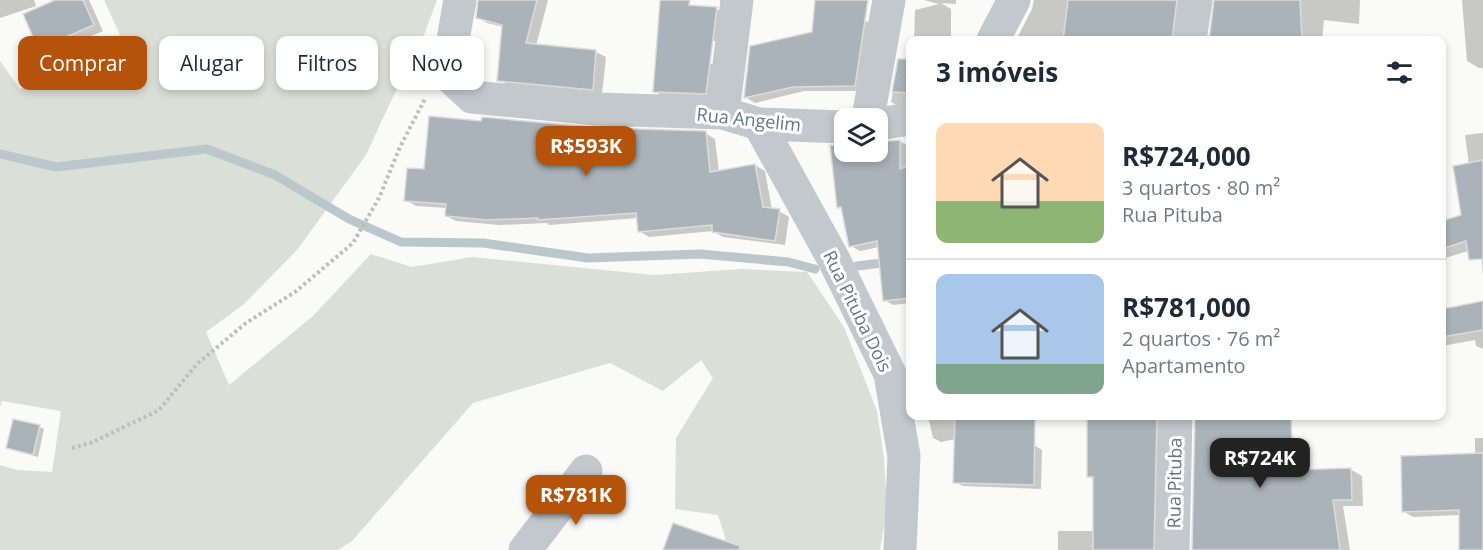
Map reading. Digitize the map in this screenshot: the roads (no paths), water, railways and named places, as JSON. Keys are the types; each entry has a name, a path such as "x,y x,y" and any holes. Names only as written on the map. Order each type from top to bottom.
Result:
{"street":[{"name":"Rua Angelim","path":"460,0 447,74 472,97 597,109 723,113 759,124 834,127"},
{"path":"723,113 737,0"},
{"path":"870,108 889,0"},
{"path":"995,36 1014,0"},
{"path":"1191,36 1196,0"},
{"path":"888,122 906,120"},
{"name":"Rua Pituba Dois","path":"759,124 834,260 890,374 904,456 900,550"},
{"name":"Rua Pituba","path":"1173,550 1176,420"},
{"path":"525,550 586,471"}],"waterway":[{"path":"0,154 56,167 207,149 275,175 349,219 401,242 483,243 588,258 700,254 788,262 815,269"},
{"path":"857,266 882,263"}]}
